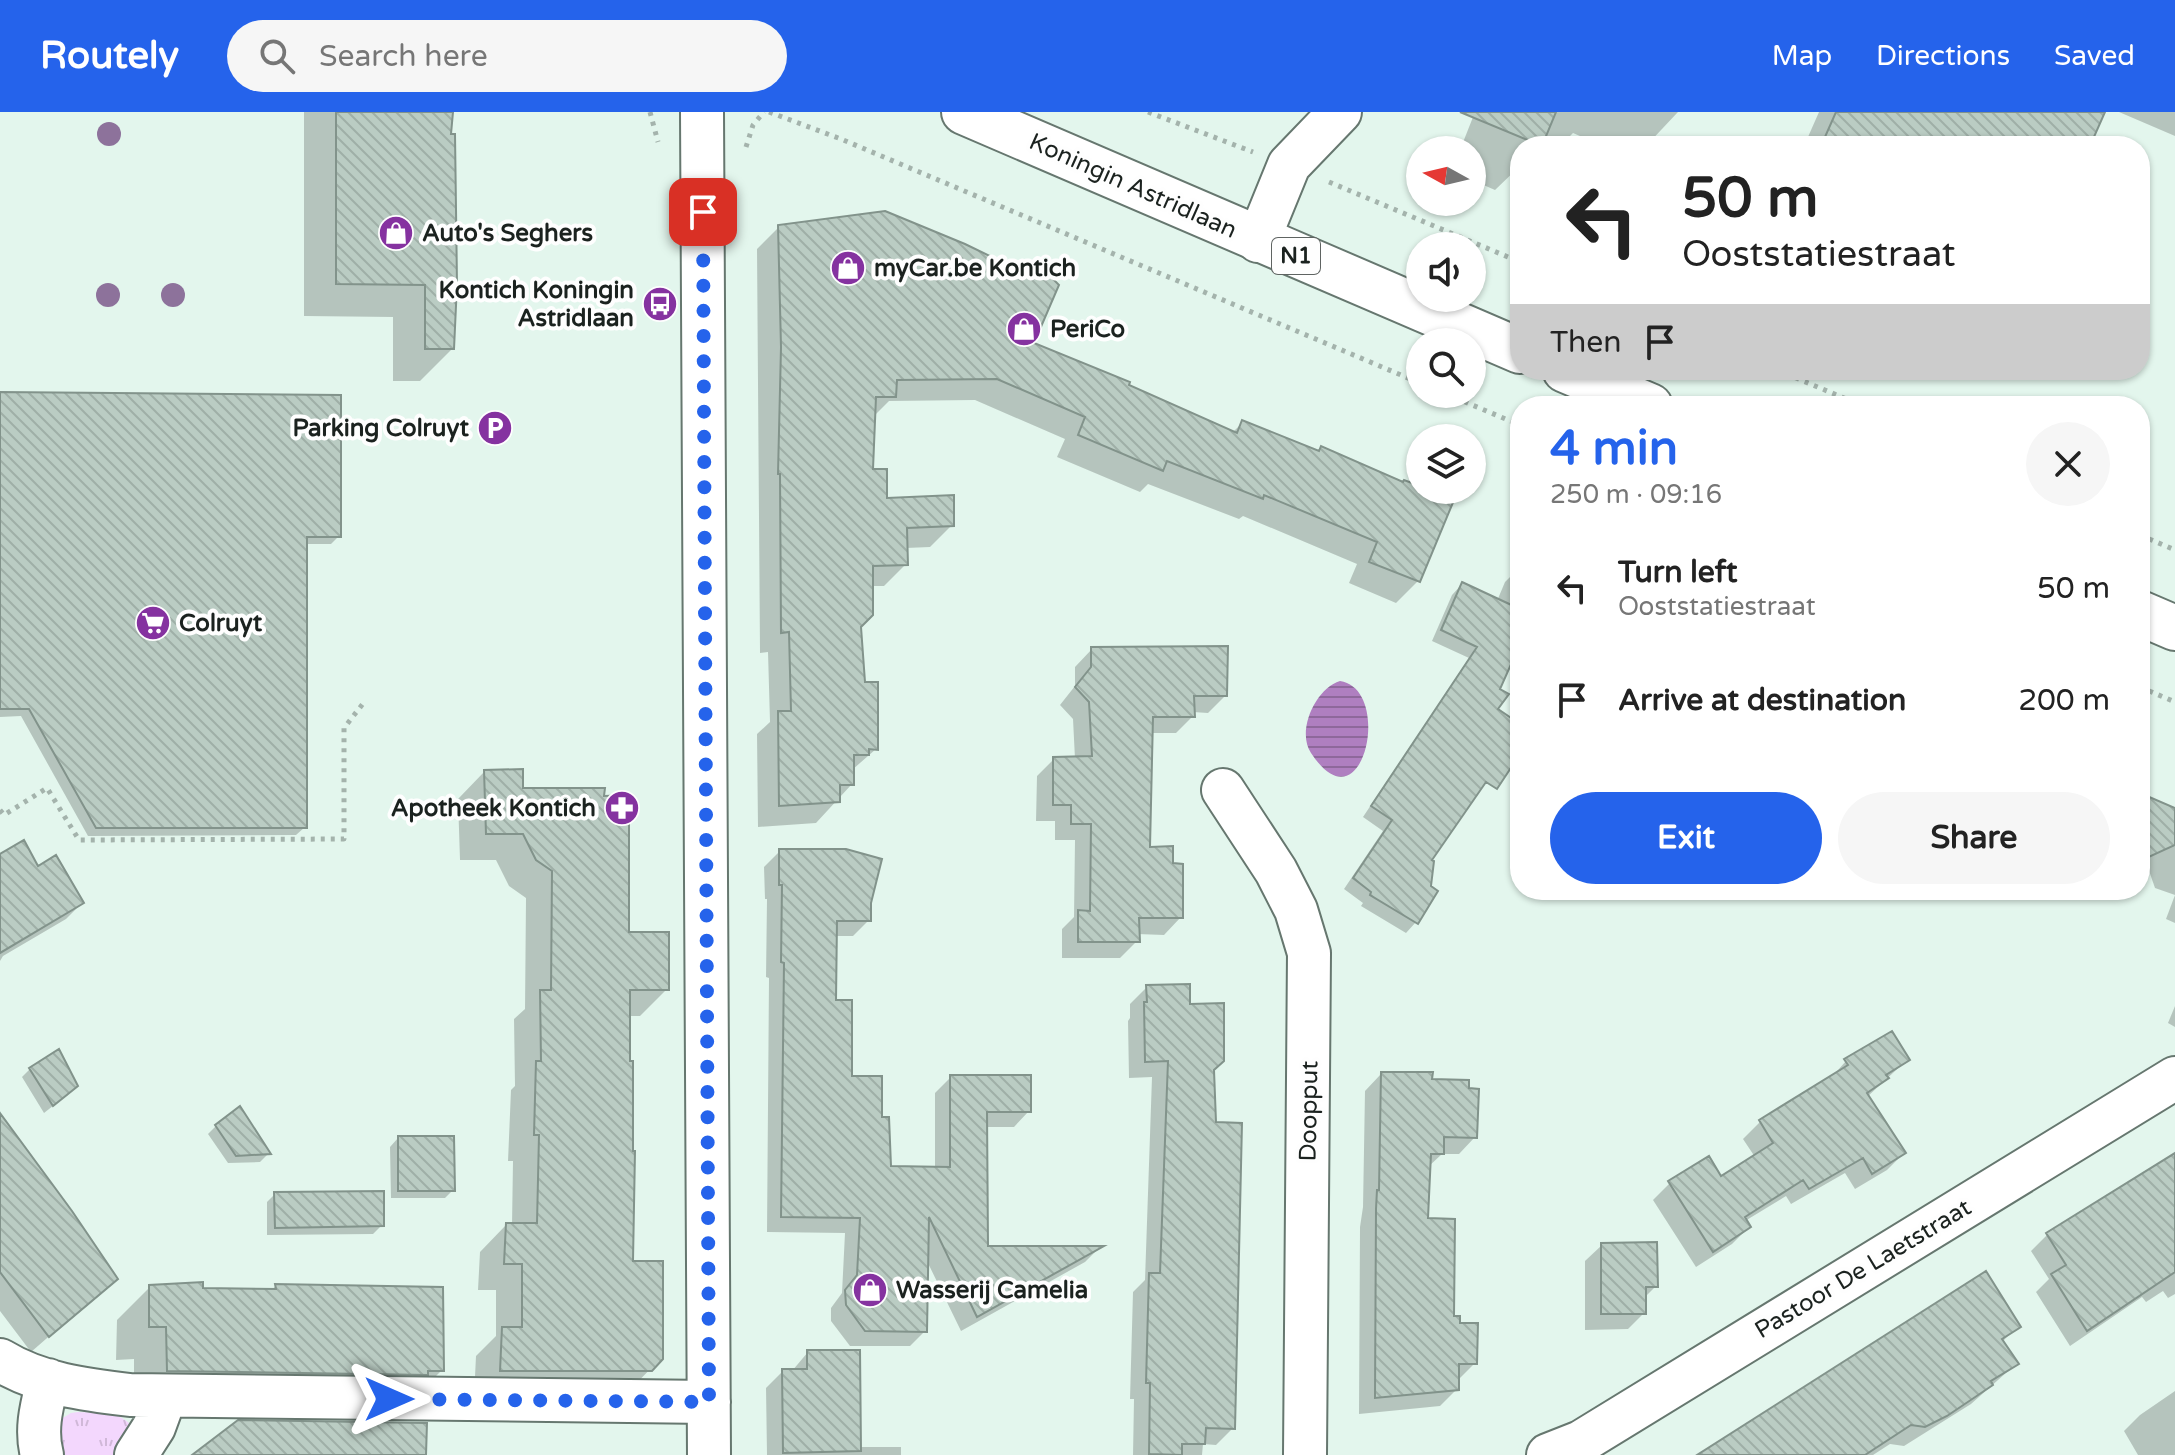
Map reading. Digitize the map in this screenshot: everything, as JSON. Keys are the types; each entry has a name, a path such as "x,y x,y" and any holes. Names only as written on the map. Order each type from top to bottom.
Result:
{"main road":[{"name":"Koningin Astridlaan","path":"964,112 1510,347"},
{"path":"1589,380 1626,396"},
{"path":"2150,617 2175,628"}],"street":[{"path":"702,112 709,1455"},
{"name":"Koningin Astridlaan","path":"1258,241 1289,165 1340,112"},
{"name":"Doopput","path":"1223,790 1276,871 1296,910 1309,953 1305,1455"},
{"name":"Pastoor De Laetstraat","path":"1548,1455 1581,1442 2175,1078"},
{"path":"0,1360 48,1380 100,1391 165,1397 709,1402"},
{"path":"42,1455 39,1421 48,1380"},
{"path":"136,1455 154,1427 165,1397"}],"path":[{"path":"769,112 856,145 1406,377"},
{"path":"1148,112 1289,165 1510,258"},
{"path":"1801,380 1839,396"},
{"path":"1479,408 1510,421"},
{"path":"2150,539 2175,550"},
{"path":"2150,691 2175,702"},
{"path":"0,810 4,815 47,788 79,840 344,839 344,728 365,701"}],"green space":[{"path":"78,1412 121,1418 132,1427 127,1444 113,1455 54,1455 58,1421"}],"shaded area":[{"path":"1340,681 1356,690 1366,707 1368,728 1365,750 1357,767 1345,776 1329,773 1311,753 1306,733 1316,701 1331,685"}],"building":[{"name":"Auto's Seghers","path":"336,112 453,112 451,134 455,134 457,284 454,349 425,349 425,285 336,284"},
{"path":"1460,112 1556,112 1546,136 1518,136"},
{"path":"1836,112 2105,112 2094,136 1825,136"},
{"path":"885,211 1027,274 1035,270 1045,271 1059,285 1034,343 1130,382 1129,385 1237,433 1242,420 1319,451 1321,446 1406,481 1406,504 1452,504 1420,582 1369,562 1377,542 1264,495 1263,499 1167,461 1163,471 1078,435 1085,417 997,379 897,380 896,397 876,397 873,469 887,469 887,498 954,495 954,526 907,528 908,565 873,566 873,615 861,627 865,682 878,682 878,750 869,749 869,755 854,755 854,785 840,785 840,802 779,806 778,711 791,711 789,632 781,633 778,225"},
{"name":"Colruyt","path":"0,392 341,395 341,537 307,537 307,828 96,828 29,709 0,709"},
{"path":"1462,582 1510,604 1510,666 1500,689 1509,694 1498,709 1510,717 1510,769 1497,789 1486,782 1432,860 1431,886 1438,891 1418,924 1370,895 1371,892 1353,878 1392,820 1371,806 1477,647 1441,630"},
{"path":"1228,646 1227,696 1194,696 1195,717 1153,717 1150,847 1173,846 1173,863 1183,864 1183,918 1139,918 1140,942 1078,942 1078,910 1090,911 1091,824 1071,824 1071,805 1053,805 1053,757 1092,756 1089,702 1075,687 1091,667 1091,647"},
{"path":"523,769 523,788 605,788 604,796 629,795 629,932 669,932 669,990 630,990 635,1151 633,1261 663,1261 663,1359 652,1371 500,1371 502,1327 522,1327 522,1264 504,1264 506,1223 537,1223 539,1135 534,1135 536,1061 541,1061 540,990 551,990 552,871 536,860 523,834 486,834 484,770"},
{"path":"2150,797 2175,808 2175,845 2150,856"},
{"path":"24,840 38,866 56,855 84,903 0,953 0,854"},
{"path":"779,849 846,849 882,859 871,903 871,921 837,921 836,1000 852,1000 852,1076 882,1076 882,1117 889,1117 891,1166 950,1167 950,1075 1031,1075 1031,1112 987,1112 988,1246 1104,1246 977,1317 929,1217 927,1332 865,1331 846,1305 845,1290 857,1275 860,1218 781,1217 784,963 781,962"},
{"path":"1190,984 1190,1004 1224,1003 1224,1061 1214,1070 1216,1122 1242,1123 1235,1429 1206,1428 1205,1444 1182,1444 1182,1455 1149,1454 1150,1383 1146,1383 1149,1273 1160,1273 1168,1061 1145,1062 1144,1002 1147,1002 1146,985"},
{"path":"1892,1031 1910,1060 1886,1075 1889,1078 1867,1093 1906,1153 1872,1174 1863,1158 1809,1189 1803,1180 1745,1217 1751,1227 1713,1252 1668,1181 1709,1156 1721,1176 1773,1143 1759,1120 1848,1065 1844,1059"},
{"path":"59,1049 78,1086 53,1106 29,1068"},
{"path":"1381,1072 1433,1072 1432,1079 1469,1080 1469,1088 1479,1089 1477,1138 1444,1137 1444,1154 1431,1154 1428,1218 1455,1219 1454,1316 1460,1316 1460,1323 1478,1323 1477,1364 1459,1364 1459,1390 1375,1398 1376,1209"},
{"path":"240,1106 271,1154 236,1156 215,1125"},
{"path":"0,1113 118,1279 49,1337 0,1272"},
{"path":"398,1136 454,1136 455,1191 398,1191"},
{"path":"2175,1153 2175,1272 2087,1331 2051,1274 2066,1265 2046,1233"},
{"path":"384,1191 384,1226 275,1228 274,1192"},
{"path":"1657,1242 1658,1287 1646,1287 1646,1314 1601,1314 1601,1243"},
{"path":"1986,1271 2021,1327 2002,1339 2019,1364 1991,1381 1993,1385 1947,1416 1925,1427 1911,1425 1865,1455 1697,1455"},
{"path":"203,1282 203,1288 276,1289 275,1284 443,1287 444,1371 428,1371 428,1375 167,1371 166,1327 149,1327 149,1285"},
{"path":"807,1350 860,1350 861,1451 783,1453 782,1369 807,1369"},
{"path":"238,1420 427,1423 426,1455 192,1455"}],"place":[{"name":"Auto's Seghers","path":"396,233"},
{"name":"myCar.be Kontich","path":"848,268"},
{"name":"Kontich Koningin Astridlaan","path":"660,304"},
{"name":"PeriCo","path":"1024,329"},
{"name":"Parking Colruyt","path":"495,428"},
{"name":"Colruyt","path":"153,623"},
{"name":"Apotheek Kontich","path":"622,808"},
{"name":"Wasserij Camelia","path":"870,1290"}],"route":[{"path":"389,1399 709,1402 703,212"}]}
